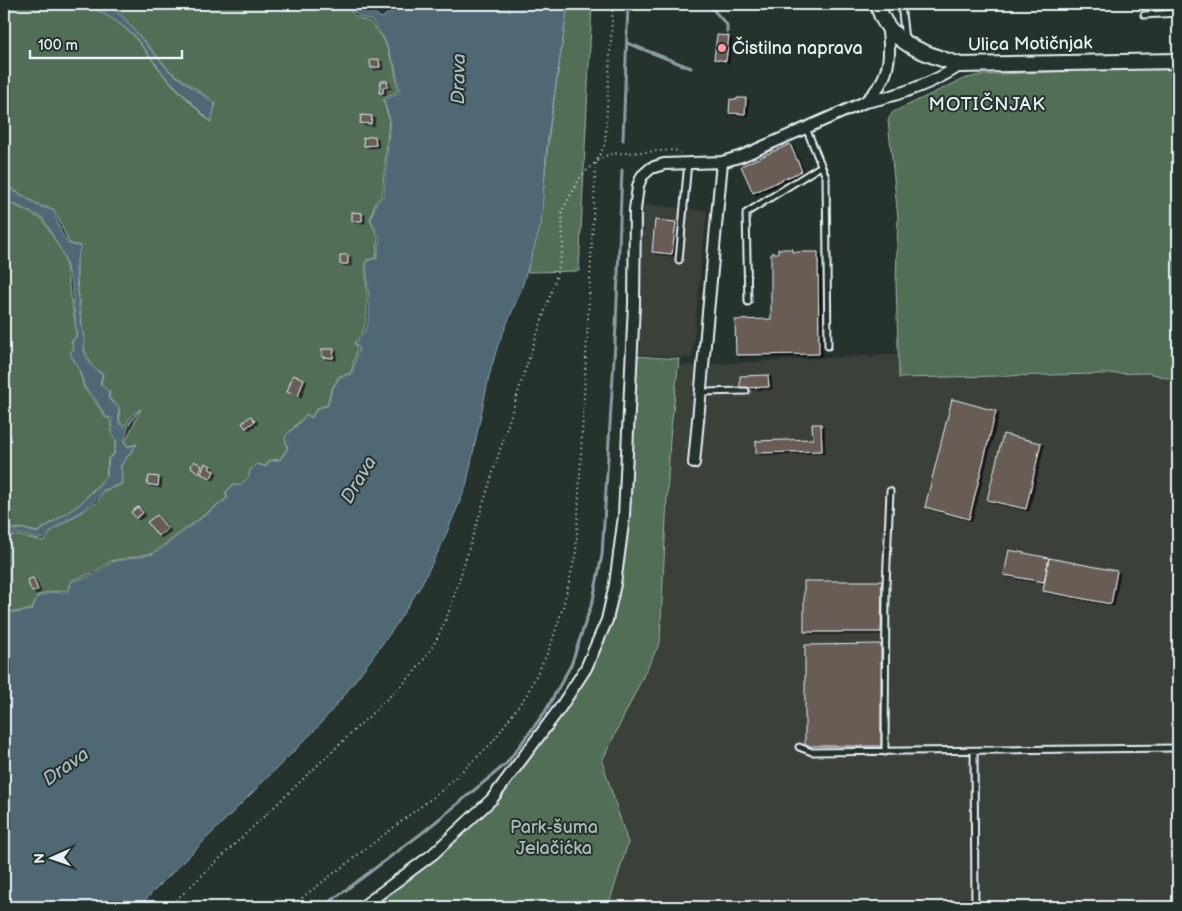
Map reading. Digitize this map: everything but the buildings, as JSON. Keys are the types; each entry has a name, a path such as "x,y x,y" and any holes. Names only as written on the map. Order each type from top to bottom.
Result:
{"main road":[{"name":"Ulica Motičnjak","path":"878,4 886,23 894,34 906,43 930,55 961,65 1178,61"}],"street":[{"path":"865,102 877,92 885,78 890,48 886,23"},
{"path":"362,907 433,854 492,799 560,708 586,668 607,620 615,584 624,516 634,304 635,210 638,186 642,176 651,168 664,164 688,161 722,162 765,147 865,102 894,97 942,77 961,65"},
{"path":"694,463 722,162"}],"lane":[{"path":"901,4 906,43"},
{"path":"1144,15 1178,13"},
{"path":"806,128 826,177 828,346"},
{"path":"679,260 688,161"},
{"path":"748,302 746,213 821,166"},
{"path":"700,392 746,391"},
{"path":"885,752 886,586 890,492"},
{"path":"799,748 812,752 974,752 1178,748"},
{"path":"974,752 975,907"}],"path":[{"path":"290,907 441,791 491,744 527,694 550,648 563,607 576,552 596,162 605,144 613,4"},
{"path":"169,907 409,678 428,656 441,635 555,282 563,250 562,211 580,176 609,154 636,154 675,150 688,161"}],"shaded area":[{"path":"641,204 707,211 692,358 638,354"},
{"path":"899,354 900,378 1150,373 1178,381 1178,907 608,907 628,843 602,761 660,642 670,437 677,366"}],"green space":[{"path":"4,4 86,4 116,21 133,35 166,78 210,122 216,103 170,71 121,14 108,4 193,4 195,6 201,4 342,4 357,17 371,23 383,38 394,66 398,91 383,100 389,119 382,196 375,202 370,220 378,238 376,258 366,260 366,316 364,327 354,342 357,348 351,373 339,376 331,390 327,405 317,408 311,417 306,414 285,437 287,448 280,459 270,460 265,466 257,464 250,470 249,477 239,486 233,484 225,493 227,498 153,553 111,561 93,573 70,581 69,590 48,592 37,596 32,609 15,612 4,609 4,538 15,535 44,541 54,529 96,503 104,491 122,484 121,466 137,444 128,446 125,442 141,409 132,415 125,425 120,423 119,407 109,398 110,391 106,391 101,384 103,374 93,368 85,351 77,280 77,256 81,246 69,243 54,209 41,206 4,184"},
{"path":"568,4 592,4 579,271 527,272 542,201 550,127"},
{"path":"1178,66 1178,381 1149,373 899,378 896,283 898,218 888,120 893,112 963,79 980,75"},
{"path":"4,200 42,219 64,255 76,327 76,336 71,342 74,348 70,353 79,370 84,388 105,417 110,419 112,435 116,441 113,455 108,458 106,476 79,505 37,532 21,528 4,530"},
{"name":"Park-šuma Jelačićka","path":"635,356 679,359 670,437 660,642 602,761 628,843 608,907 364,907 465,831 500,796 531,757 561,714 610,617"}],"water":[{"path":"87,4 107,4 120,15 170,72 215,104 211,122 166,77 134,35 116,21"},
{"name":"Drava","path":"343,4 373,5 375,13 381,18 392,11 391,4 568,4 547,143 541,225 521,290 498,345 489,376 466,487 441,546 420,587 394,628 343,697 315,730 138,907 4,907 4,610 16,613 32,610 37,597 49,593 69,592 71,582 94,575 112,562 154,554 228,498 226,493 233,485 239,486 249,477 250,470 257,464 266,467 270,461 280,460 288,449 285,437 307,415 312,418 318,408 328,406 332,390 340,377 352,374 359,348 355,343 362,336 369,316 367,261 377,258 380,238 371,220 376,203 384,196 390,119 384,101 400,92 395,66 384,38 372,21 359,16"},
{"path":"4,185 40,207 53,210 61,232 68,244 81,247 76,267 76,279 85,355 102,375 100,384 109,392 108,398 118,408 119,424 125,427 140,409 128,427 124,442 128,447 136,445 120,466 122,473 121,484 103,490 90,505 58,526 43,539 15,533 4,536 4,531 22,529 37,533 79,505 107,477 109,458 114,455 117,441 112,435 112,418 106,417 94,397 85,388 80,370 70,353 74,349 72,342 77,337 72,286 64,256 43,218 4,199"}],"waterway":[{"path":"623,140 628,4"},
{"path":"708,4 727,25 727,32"},
{"path":"627,43 691,68"},
{"path":"323,907 422,833 506,764 545,712 571,665 593,600 602,555 616,326 622,170"}],"place":[{"name":"Čistilna naprava","path":"722,48"}],"district":[{"name":"MOTIČNJAK","path":"987,104"}]}
